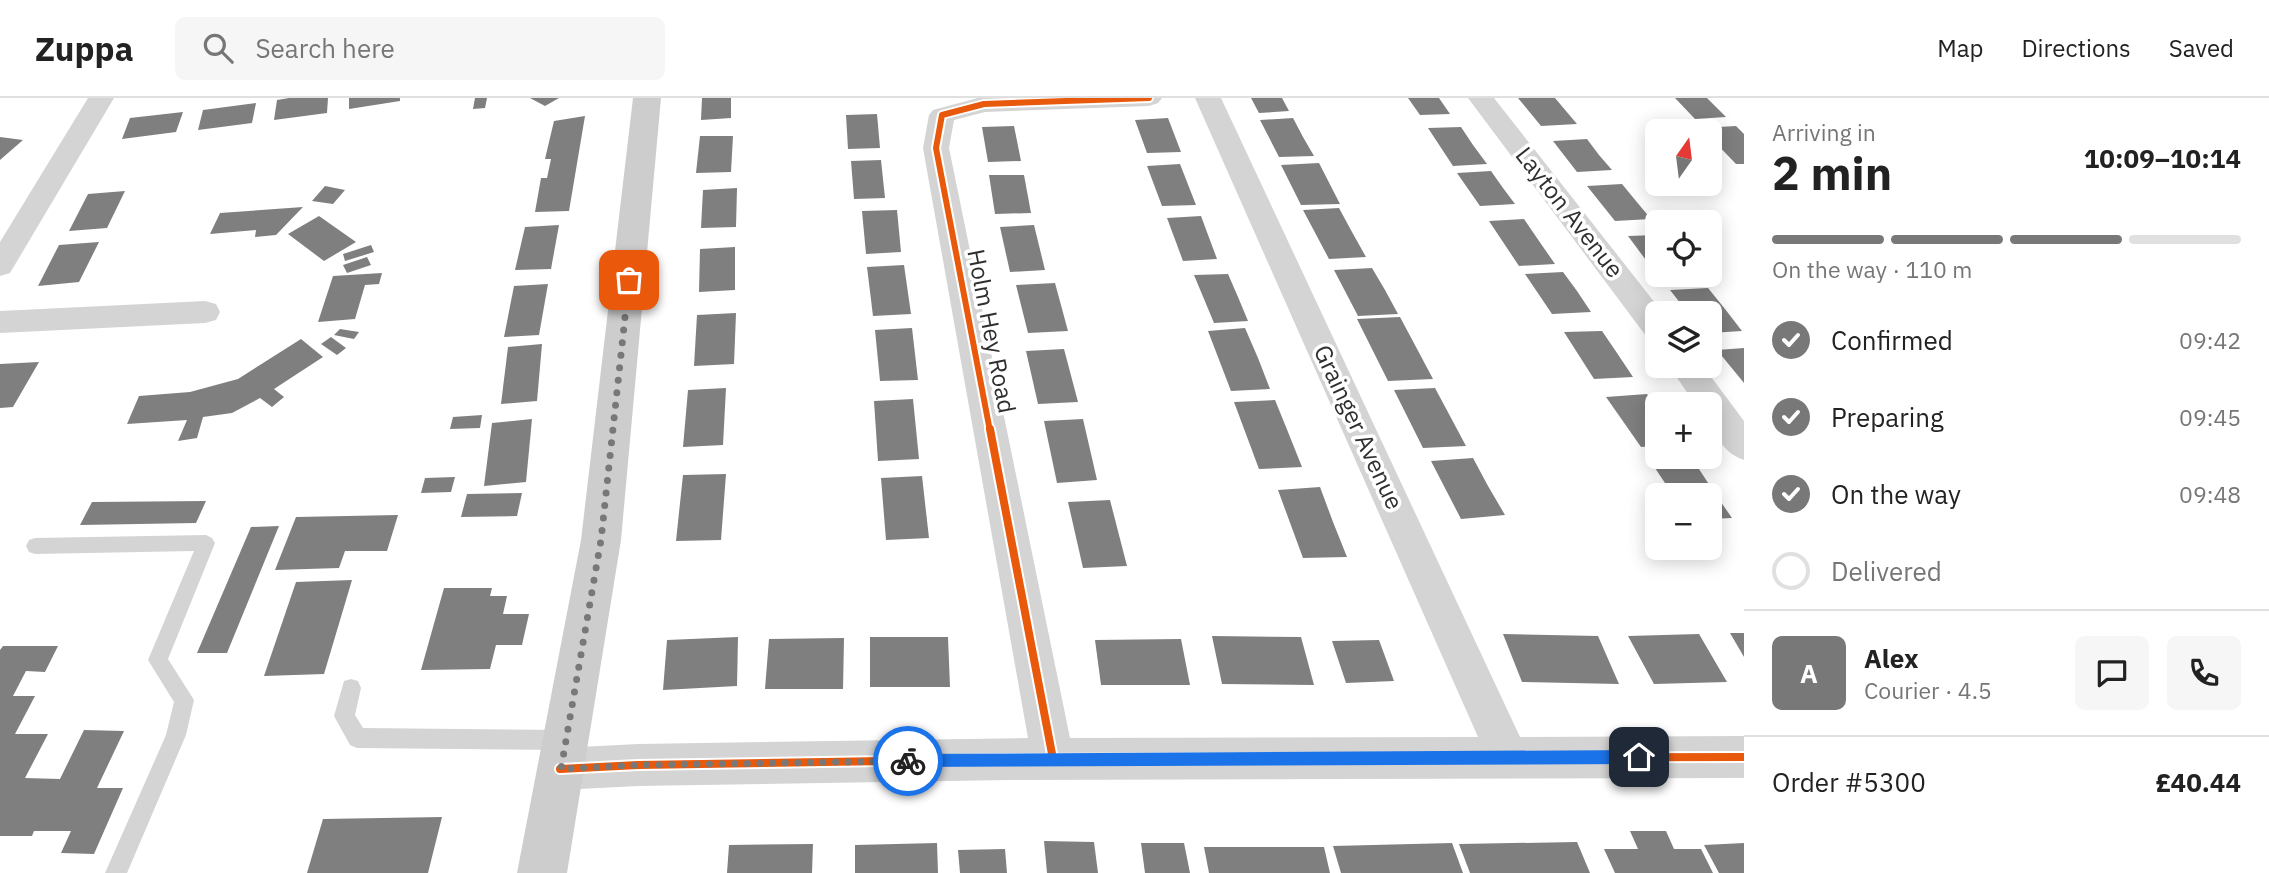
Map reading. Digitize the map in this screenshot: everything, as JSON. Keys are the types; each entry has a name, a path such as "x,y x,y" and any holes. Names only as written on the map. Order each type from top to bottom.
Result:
{"street":[{"path":"0,266 101,98"},
{"path":"542,873 601,540 647,98"},
{"name":"Holm Hey Road","path":"1053,759 936,148 942,115 984,104 1149,98"},
{"name":"Grainger Avenue","path":"1208,98 1508,757"},
{"name":"Layton Avenue","path":"1481,98 1645,312"},
{"path":"0,322 205,312"},
{"path":"1694,378 1744,446"},
{"path":"564,754 638,765 1053,759 1744,757"}],"lane":[{"path":"35,546 206,543 158,660 184,700 176,734 116,873"},
{"path":"351,688 344,716 357,738 564,754"}],"building":[{"path":"328,98 327,113 274,120 277,100"},
{"path":"349,98 400,98 400,101 349,109"},
{"path":"475,98 487,98 485,108 473,109"},
{"path":"530,98 559,98 545,106"},
{"path":"702,98 731,98 731,118 701,120"},
{"path":"1251,98 1282,98 1289,111 1259,113"},
{"path":"1408,98 1439,98 1450,114 1420,115"},
{"path":"1518,98 1555,98 1577,124 1541,126"},
{"path":"1675,98 1707,98 1726,117 1695,119"},
{"path":"256,103 252,123 198,130 203,110"},
{"path":"183,112 176,132 122,139 130,118"},
{"path":"877,114 880,148 848,149 846,115"},
{"path":"585,116 569,211 535,212 541,178 547,178 551,159 545,159 554,121"},
{"path":"1168,118 1181,152 1147,153 1135,120"},
{"path":"1293,118 1314,156 1279,157 1260,120"},
{"path":"1014,126 1021,161 988,162 982,127"},
{"path":"1736,126 1744,134 1744,164 1736,164 1722,149 1722,127"},
{"path":"1461,127 1487,164 1453,166 1428,128"},
{"path":"700,136 733,136 731,172 696,173"},
{"path":"0,137 23,140 0,160"},
{"path":"1587,139 1612,170 1577,172 1553,141"},
{"path":"881,160 885,198 854,199 851,161"},
{"path":"1319,163 1340,204 1301,205 1281,165"},
{"path":"1180,164 1196,205 1162,206 1147,166"},
{"path":"1491,171 1515,204 1480,206 1457,173"},
{"path":"989,175 1024,175 1031,213 995,214"},
{"path":"1622,184 1645,212 1645,219 1615,221 1587,186"},
{"path":"325,186 345,190 333,204 312,201"},
{"path":"737,188 736,227 701,228 703,190"},
{"path":"125,191 107,228 69,231 88,194"},
{"path":"303,207 276,235 255,237 256,230 210,234 220,213"},
{"path":"1339,208 1366,257 1329,259 1303,210"},
{"path":"897,210 901,252 866,254 862,211"},
{"path":"319,216 356,242 324,261 288,234"},
{"path":"1201,216 1217,259 1183,261 1167,218"},
{"path":"1524,219 1555,264 1519,266 1489,221"},
{"path":"559,225 551,269 515,270 525,227"},
{"path":"1034,225 1045,270 1010,272 1000,227"},
{"path":"1645,235 1645,259 1628,236"},
{"path":"99,242 79,282 38,286 59,245"},
{"path":"371,245 374,252 345,261 343,254"},
{"path":"735,247 735,290 699,292 700,249"},
{"path":"367,257 371,265 347,273 343,265"},
{"path":"904,265 911,314 873,316 867,267"},
{"path":"1372,268 1398,314 1358,316 1334,270"},
{"path":"1563,272 1591,312 1552,314 1525,274"},
{"path":"382,273 379,284 365,285 355,319 318,322 333,276"},
{"path":"1228,274 1248,321 1214,323 1194,275"},
{"path":"1055,283 1068,331 1028,333 1016,285"},
{"path":"548,284 539,335 504,337 514,286"},
{"path":"1708,288 1718,301 1679,301 1670,290"},
{"path":"1722,306 1742,331 1722,332"},
{"path":"736,313 734,364 694,366 697,315"},
{"path":"1400,317 1433,379 1388,381 1357,319"},
{"path":"912,328 918,380 880,381 875,330"},
{"path":"1245,328 1270,389 1231,391 1208,331"},
{"path":"340,329 359,332 354,339 334,335"},
{"path":"1602,331 1633,377 1594,379 1564,332"},
{"path":"331,337 346,348 337,355 321,344"},
{"path":"301,339 323,357 274,389 284,397 272,407 260,398 232,413 203,417 197,438 178,441 187,420 127,424 139,396 190,392 238,379"},
{"path":"542,344 537,401 501,404 508,347"},
{"path":"1744,348 1744,383 1722,356 1722,350"},
{"path":"1064,349 1078,402 1038,404 1026,351"},
{"path":"39,362 13,407 0,408 0,364"},
{"path":"726,388 723,445 683,447 688,390"},
{"path":"1435,388 1466,446 1423,448 1394,390"},
{"path":"1645,394 1645,447 1641,447 1606,397"},
{"path":"913,399 919,459 878,461 874,401"},
{"path":"1275,400 1302,467 1259,469 1234,402"},
{"path":"482,415 480,428 450,429 453,417"},
{"path":"532,419 526,482 484,486 492,423"},
{"path":"1083,419 1097,480 1057,483 1044,421"},
{"path":"1473,458 1505,515 1461,519 1431,461"},
{"path":"1656,469 1699,469 1708,483 1665,483"},
{"path":"726,474 721,540 676,541 683,475"},
{"path":"922,476 929,538 886,540 881,478"},
{"path":"455,477 451,492 421,493 425,478"},
{"path":"1320,487 1347,557 1303,558 1278,490"},
{"path":"522,493 517,516 461,517 467,494"},
{"path":"1110,500 1127,566 1083,568 1068,502"},
{"path":"206,501 196,523 80,525 92,502"},
{"path":"1722,503 1732,518 1722,518"},
{"path":"398,515 387,551 345,551 339,568 275,570 296,517"},
{"path":"279,526 227,653 197,653 251,527"},
{"path":"352,580 324,674 264,676 296,582"},
{"path":"444,588 492,588 490,596 507,596 503,614 529,614 522,645 496,645 490,669 421,670"},
{"path":"1730,633 1744,633 1744,657"},
{"path":"1503,634 1598,636 1619,684 1522,682"},
{"path":"1699,634 1727,682 1654,684 1628,636"},
{"path":"1212,636 1301,637 1314,685 1222,684"},
{"path":"738,637 737,686 663,690 667,640"},
{"path":"870,637 948,637 950,687 870,687"},
{"path":"844,638 843,689 765,689 769,639"},
{"path":"1181,639 1190,685 1101,685 1095,640"},
{"path":"1379,640 1394,681 1346,683 1332,641"},
{"path":"3,646 58,646 45,672 26,671 13,696 35,696 15,734 48,734 25,778 60,779 84,730 124,731 97,788 123,788 94,854 61,853 71,831 34,831 32,836 0,836 0,650"},
{"path":"442,817 428,873 307,873 323,819"},
{"path":"1630,831 1666,831 1674,849 1701,849 1713,873 1615,873 1604,849 1638,849"},
{"path":"1044,841 1094,842 1098,873 1047,873"},
{"path":"1577,842 1590,873 1470,873 1459,844"},
{"path":"937,843 938,873 855,873 855,845"},
{"path":"1141,843 1184,843 1190,873 1145,873"},
{"path":"1452,843 1463,873 1341,873 1333,846"},
{"path":"1744,843 1744,873 1719,873 1704,845"},
{"path":"813,844 812,873 727,873 729,845"},
{"path":"1204,847 1324,847 1330,873 1209,873"},
{"path":"1005,849 1007,873 960,873 958,850"}],"cycle path":[{"path":"1053,759 936,148 942,115 984,104 1149,98"},
{"path":"560,769 638,765 1009,759 1744,757"}],"way so far":[{"path":"629,280 601,540 561,769 638,765 908,761"}],"route":[{"path":"908,761 1639,757"}]}
